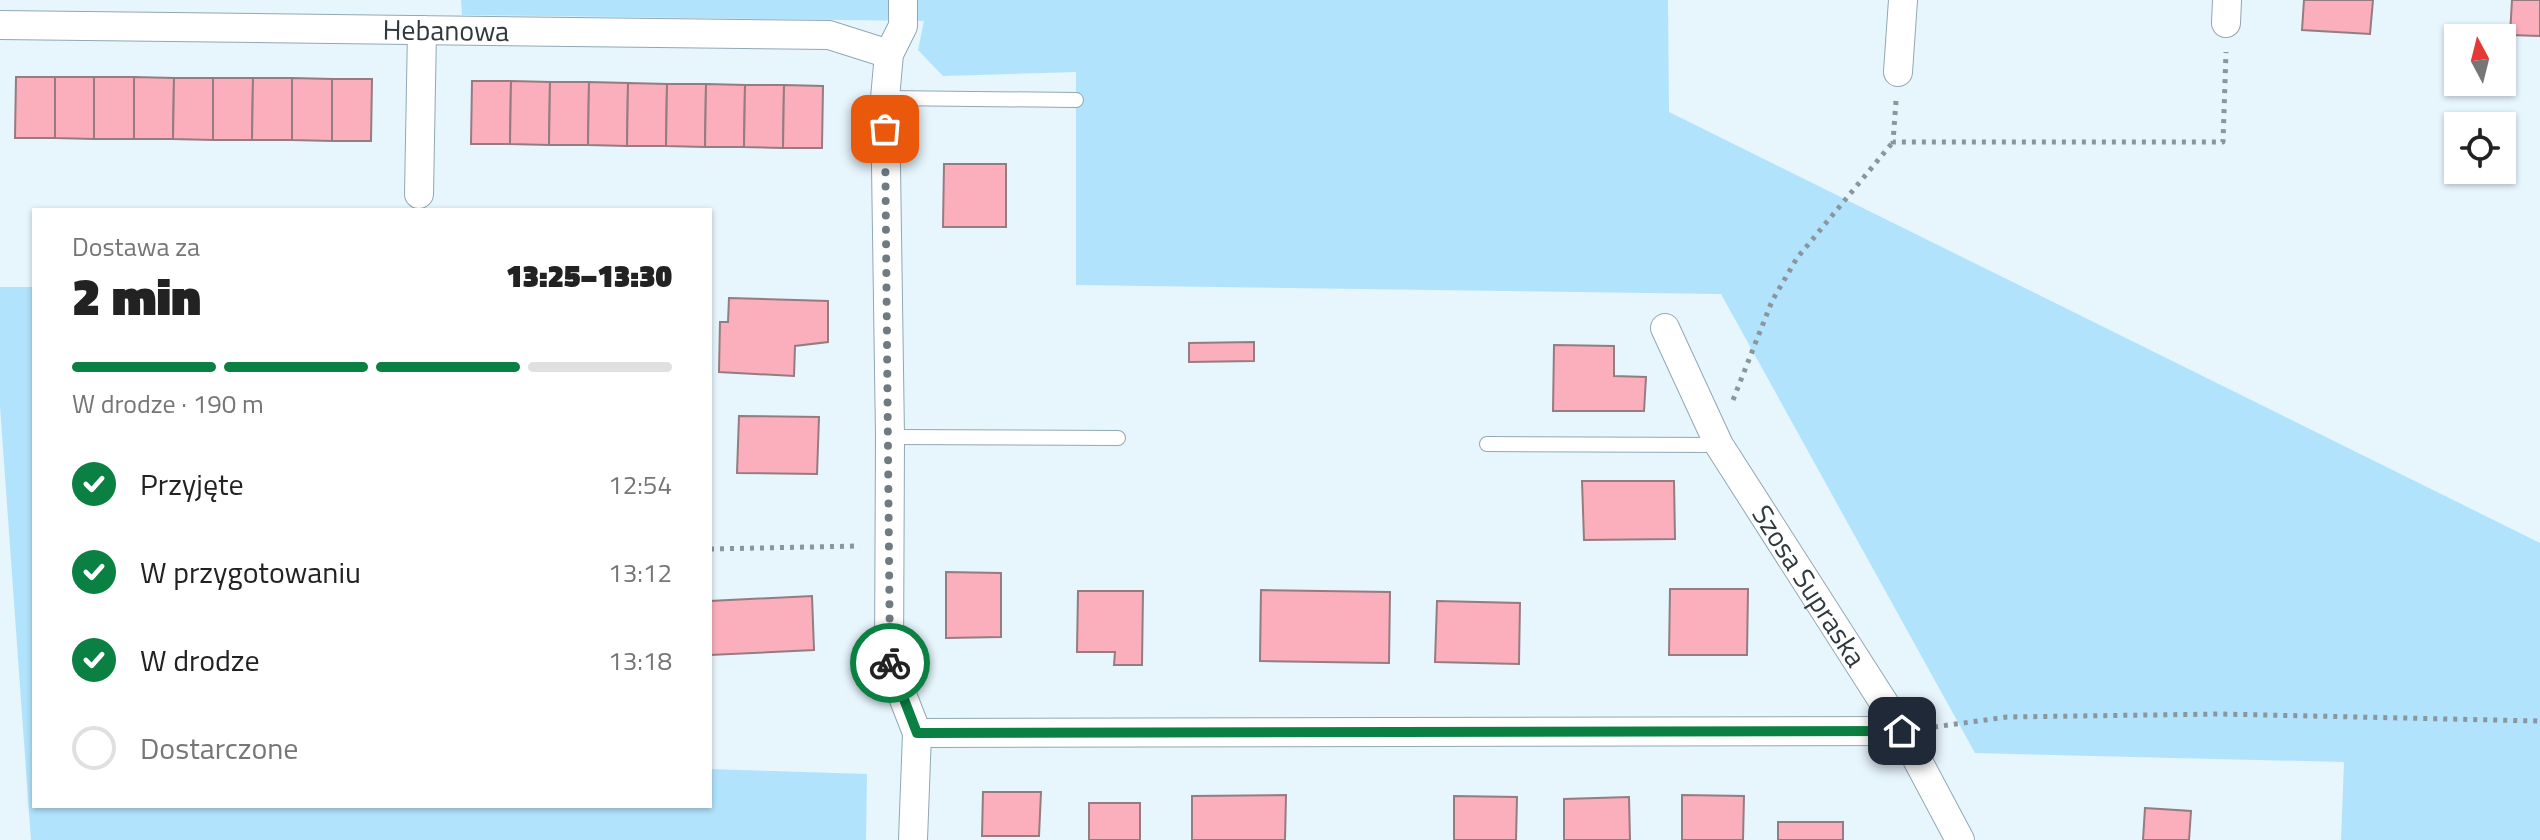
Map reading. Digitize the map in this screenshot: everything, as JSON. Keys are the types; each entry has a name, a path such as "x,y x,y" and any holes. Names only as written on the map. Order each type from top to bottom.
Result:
{"street":[{"path":"903,0 903,26 889,54 885,98 890,437 889,661 917,733 913,840"},
{"path":"1898,72 1903,0"},
{"name":"Hebanowa","path":"0,25 829,35 889,54"},
{"path":"419,194 422,30"},
{"name":"Szosa Supraska","path":"1665,328 1718,442 1902,731 1960,840"},
{"path":"917,733 1902,731"}],"lane":[{"path":"885,98 1076,100"},
{"path":"890,437 1118,438"},
{"path":"1487,444 1718,442"}],"path":[{"path":"1893,142 2223,142 2227,12"},
{"path":"1718,442 1772,301 1797,258 1893,142 1898,72"},
{"path":"712,549 889,546"},
{"path":"1902,731 2007,717 2220,714 2540,721"}],"shaded area":[{"path":"461,0 1668,0 1669,112 2540,543 2540,840 2341,840 2344,762 1975,753 1721,294 1076,285 1076,72 943,76 918,50 924,21 462,15"},
{"path":"0,287 32,287 32,808 712,808 712,769 867,774 866,840 31,840 0,406"}],"building":[{"path":"2304,0 2373,0 2370,34 2302,30"},
{"path":"2512,0 2540,0 2540,36 2516,35 2516,24 2511,24"},
{"path":"16,77 55,77 55,138 15,138"},
{"path":"55,77 94,77 94,139 55,138"},
{"path":"94,77 134,77 134,139 94,139"},
{"path":"134,77 174,78 173,139 134,139"},
{"path":"174,78 213,78 213,140 173,139"},
{"path":"213,78 253,78 252,140 213,140"},
{"path":"253,78 292,78 292,140 252,140"},
{"path":"292,78 332,79 332,141 292,140"},
{"path":"332,79 372,79 371,141 332,141"},
{"path":"472,81 511,81 510,144 471,144"},
{"path":"511,81 550,82 549,145 510,144"},
{"path":"550,82 589,82 588,145 549,145"},
{"path":"589,82 628,83 627,146 588,145"},
{"path":"628,83 667,84 666,146 627,146"},
{"path":"667,84 706,84 705,147 666,146"},
{"path":"706,84 745,85 744,147 705,147"},
{"path":"745,85 784,85 783,148 744,147"},
{"path":"784,85 823,86 822,148 783,148"},
{"path":"944,164 1006,164 1006,227 943,227"},
{"path":"729,298 828,301 828,342 795,346 794,376 719,372 720,322 728,322"},
{"path":"1254,342 1254,361 1189,362 1189,343"},
{"path":"1554,345 1614,346 1614,376 1646,377 1644,411 1553,411"},
{"path":"739,416 819,417 817,474 737,473"},
{"path":"1582,481 1674,481 1675,539 1584,540"},
{"path":"946,572 1001,573 1001,637 946,638"},
{"path":"1670,589 1748,589 1747,655 1669,655"},
{"path":"1261,590 1390,592 1389,663 1260,661"},
{"path":"1078,591 1143,591 1142,665 1114,665 1115,652 1077,652"},
{"path":"812,596 814,650 712,655 712,601"},
{"path":"1437,601 1520,603 1519,664 1435,662"},
{"path":"983,792 1041,792 1039,836 982,836"},
{"path":"1286,795 1285,840 1192,840 1192,796"},
{"path":"1682,795 1744,796 1743,840 1682,840"},
{"path":"1454,796 1517,797 1516,840 1454,840"},
{"path":"1629,797 1630,840 1564,840 1564,799"},
{"path":"1089,803 1140,803 1140,840 1089,840"},
{"path":"2145,808 2191,811 2189,840 2143,840"},
{"path":"1778,822 1843,822 1843,840 1778,840"}],"way so far":[{"path":"885,129 890,663"}],"route":[{"path":"890,663 917,733 1902,731"}]}
